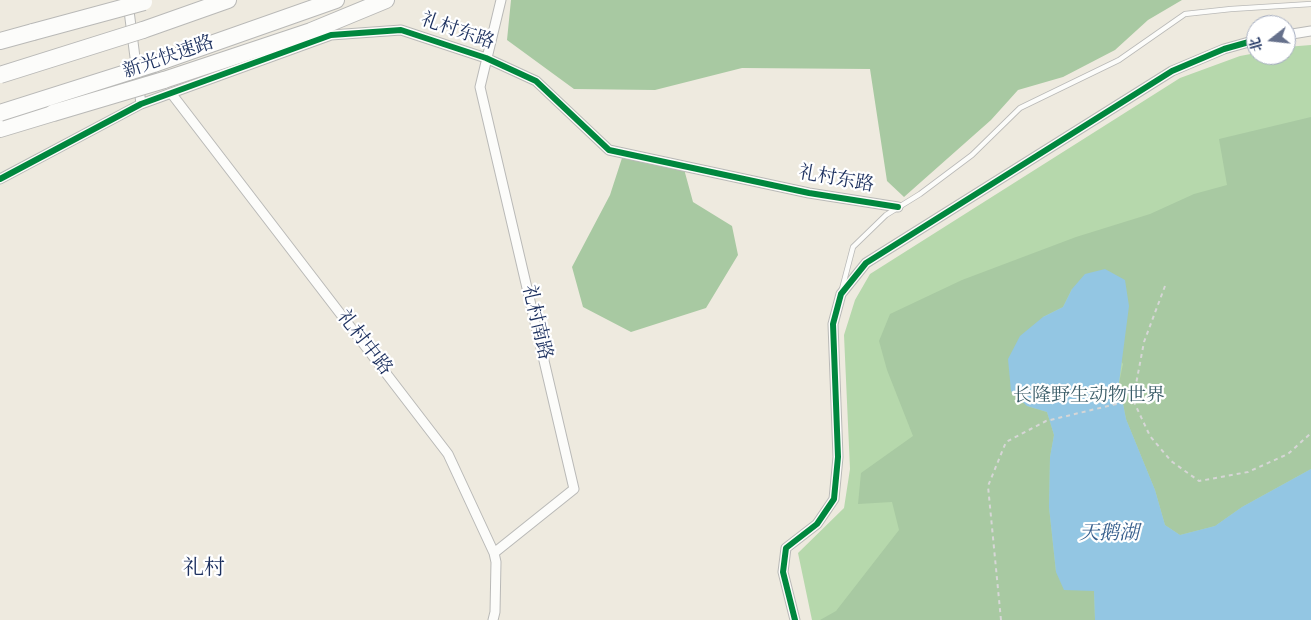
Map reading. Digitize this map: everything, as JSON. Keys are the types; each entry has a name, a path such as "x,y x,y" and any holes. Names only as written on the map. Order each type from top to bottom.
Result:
{"highway":[{"name":"新光快速路","path":"0,75 143,30 228,0"},
{"name":"新光快速路","path":"0,113 154,64 336,0"},
{"path":"0,129 53,113 167,87 386,0"},
{"path":"0,41 142,1"}],"street":[{"path":"486,58 500,0"},
{"path":"140,104 142,1"},
{"name":"礼村东路","path":"0,179 140,104 167,87 331,35 401,30 486,58 536,81 609,150 809,193 898,207"},
{"path":"1296,33 1311,31"},
{"path":"795,620 783,572 786,548 817,524 834,499 838,457 833,324 841,294 866,263 1172,71 1224,49 1246,43"},
{"name":"礼村南路","path":"486,58 480,87 574,489 494,553"},
{"name":"礼村中路","path":"167,87 448,454 494,553 496,572 493,620"}],"lane":[{"path":"841,294 853,247 886,215 920,194 972,155 1020,108 1119,60 1185,14 1311,4"}],"path":[{"path":"1165,286 1144,342 1133,400 1150,436 1171,461 1199,481 1248,472 1288,454 1311,433"},
{"path":"1001,620 988,486 1006,442 1046,420 1133,400"}],"green space":[{"path":"511,0 1182,0 1148,20 1115,50 1063,77 1018,90 991,120 904,197 887,181 870,69 742,68 655,90 574,89 507,40"},
{"name":"长隆野生动物世界","path":"1311,45 1311,620 812,620 798,553 844,508 850,469 844,335 855,300 870,274 1180,78 1246,55 1246,65 1296,65 1296,46"},
{"path":"1311,117 1311,469 1242,507 1215,526 1180,535 1165,525 1155,490 1126,419 1119,383 1123,364 1072,289 1063,307 1043,317 1027,406 1047,412 1054,435 1050,457 1049,507 1056,572 1094,591 1095,620 820,620 836,611 899,530 892,502 858,504 861,473 913,436 887,370 879,341 890,314 962,280 1076,237 1150,214 1194,194 1227,185 1219,139"},
{"path":"622,158 684,169 693,202 732,226 738,255 706,308 631,332 583,307 572,267 610,195"}],"water":[{"name":"天鹅湖","path":"1105,269 1125,280 1129,306 1119,383 1126,419 1155,490 1165,525 1180,535 1215,526 1242,507 1311,469 1311,620 1095,620 1094,591 1064,590 1056,572 1049,507 1050,457 1054,435 1047,412 1027,406 1011,391 1008,359 1020,336 1043,317 1063,307 1072,289 1085,274"}],"cycle path":[{"path":"0,179 141,104 331,35 401,30 486,58 536,81 609,150 809,193 898,207"},
{"path":"795,620 783,572 786,548 817,524 834,499 838,457 833,324 841,294 866,263 1172,71 1224,49 1246,43"}],"district":[{"name":"礼村","path":"204,570"}]}
